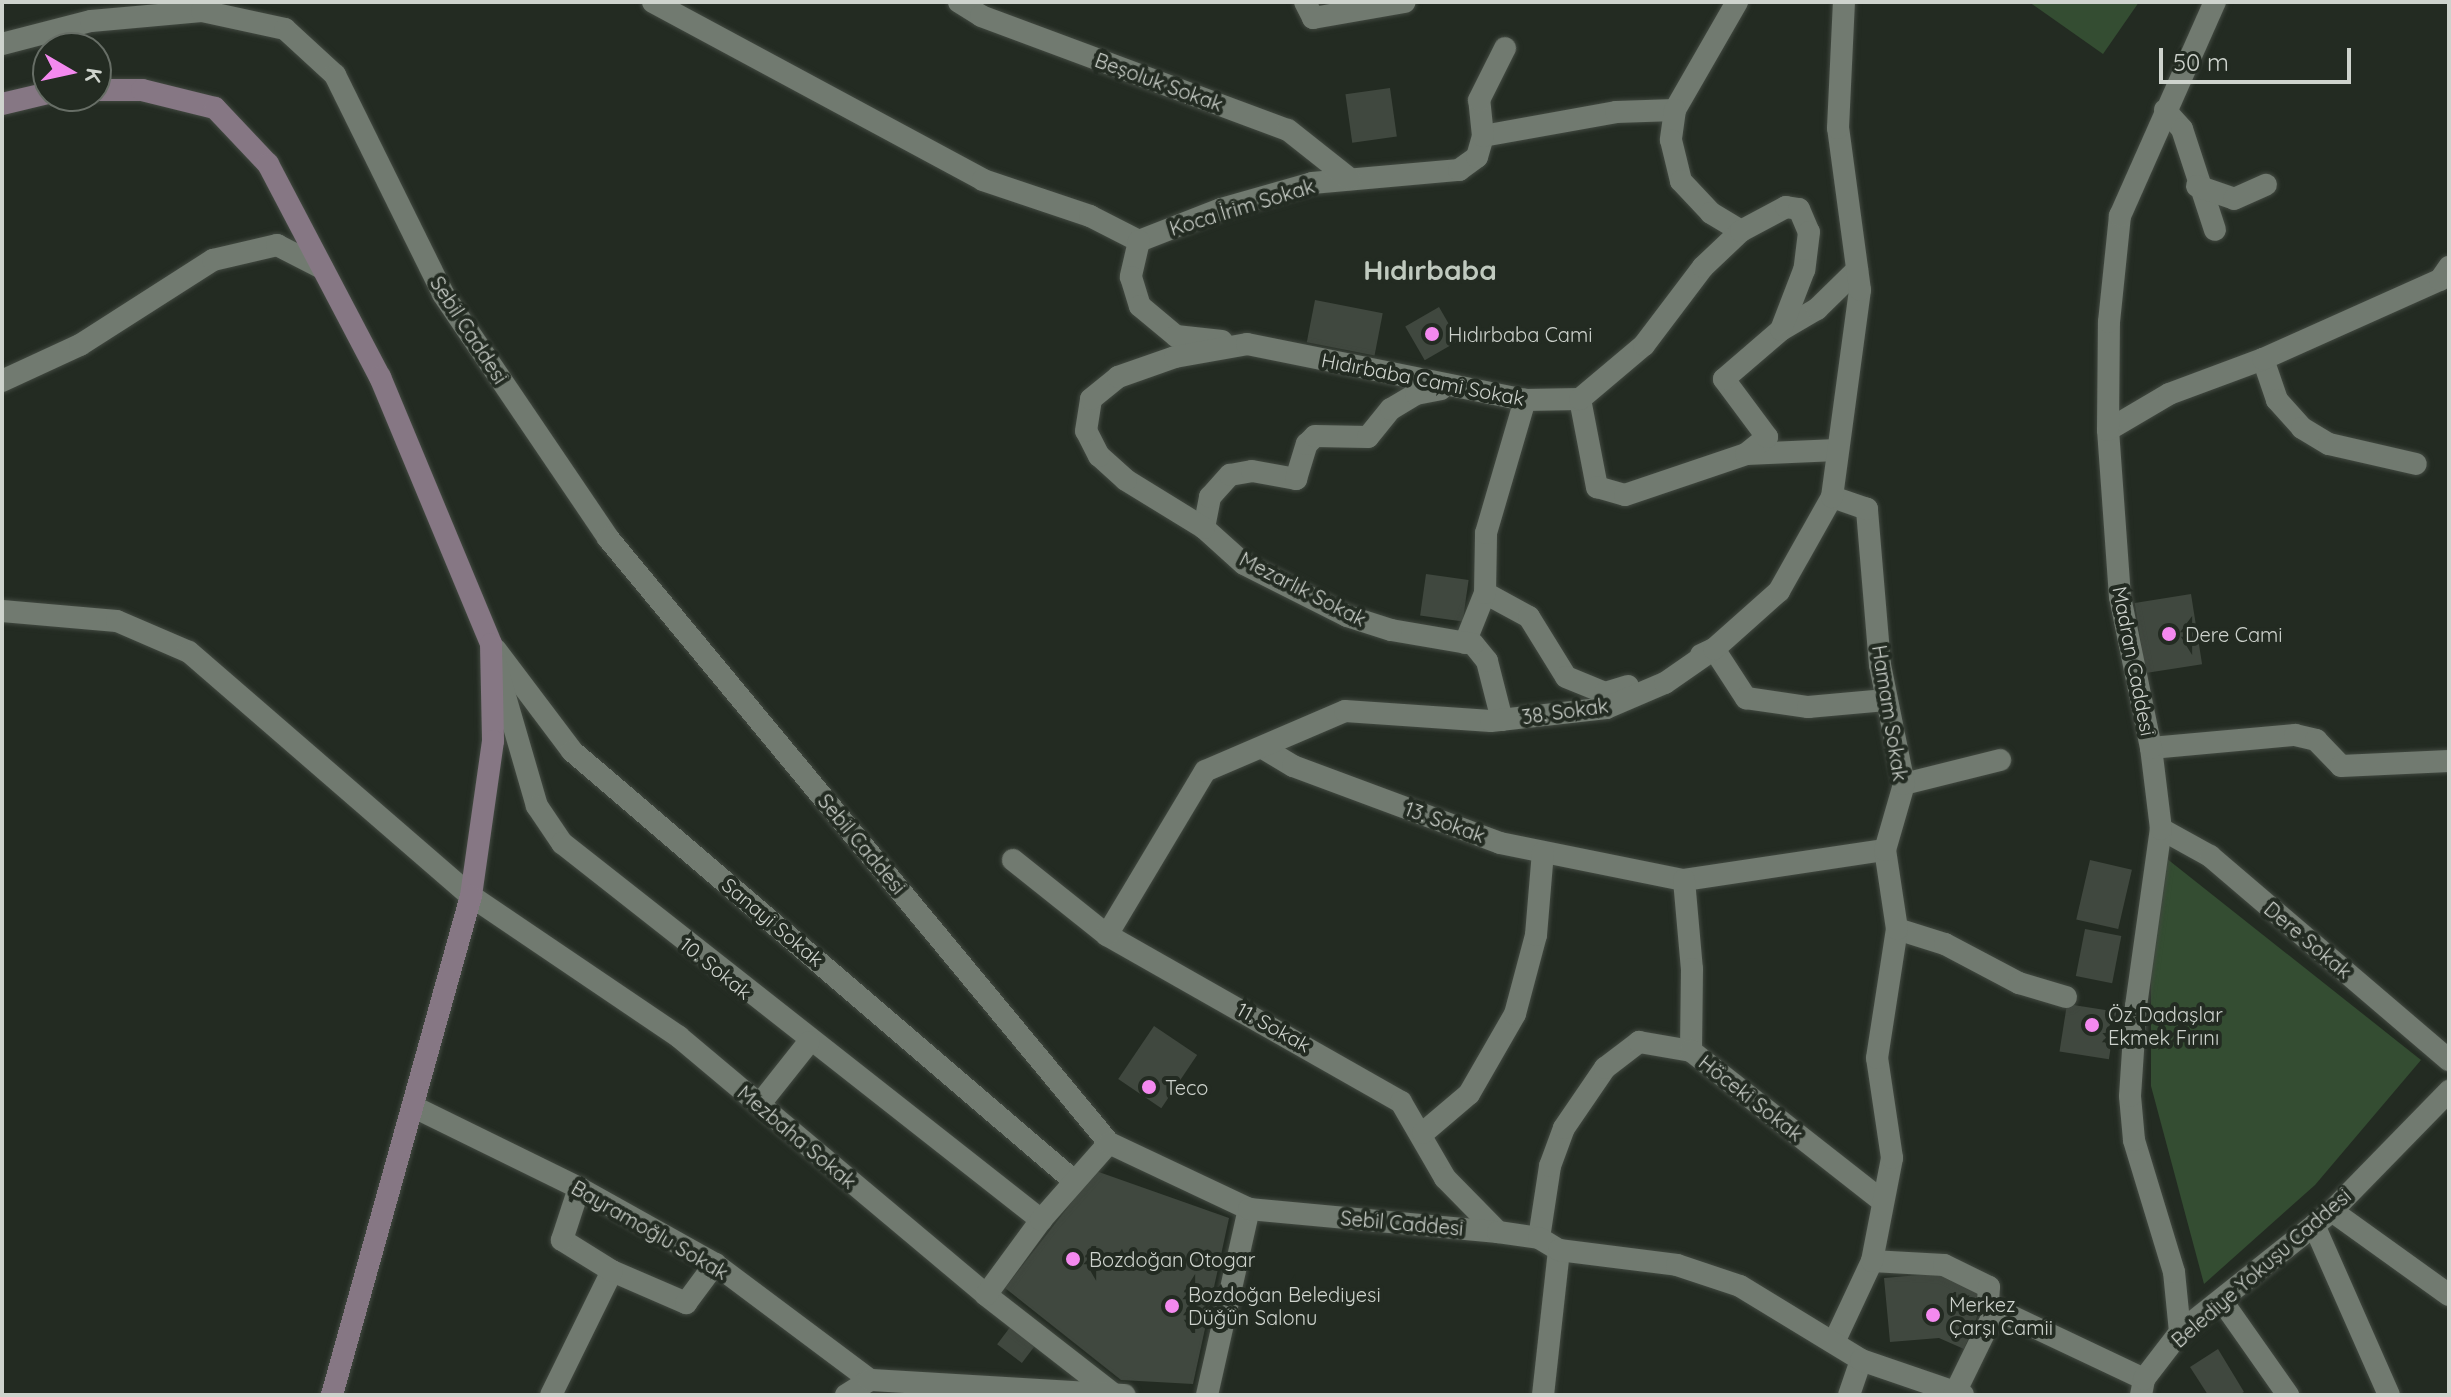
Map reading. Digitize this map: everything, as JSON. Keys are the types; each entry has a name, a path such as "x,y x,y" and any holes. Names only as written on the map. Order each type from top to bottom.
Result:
{"main road":[{"path":"112,90 142,90 215,108 268,164 425,477 491,644 493,741 471,896 332,1395"},
{"path":"2,104 32,97"}],"street":[{"path":"653,2 983,180 1090,216 1139,241 1131,277 1140,306 1157,325 1176,336 1247,344"},
{"name":"Beşoluk Sokak","path":"959,2 1288,130 1350,179"},
{"path":"1305,2 1313,18 1405,2"},
{"path":"1737,2 1675,110 1671,140 1681,181 1711,213 1741,231"},
{"path":"1832,497 1860,313 1838,128 1844,2"},
{"name":"Madran Caddesi","path":"2180,1332 2174,1272 2134,1140 2130,1096 2136,1006 2161,829 2151,748 2120,597 2108,430 2111,270 2118,230 2165,110 2215,2"},
{"name":"Sebil Caddesi","path":"2,44 91,21 202,11 285,29 335,75 443,294 608,538 1109,1143 1249,1209 1498,1232 1539,1238 1559,1250 1677,1265 1740,1286 1835,1340 1861,1360 1957,1394"},
{"path":"1505,48 1479,100 1483,136 1616,112 1675,110"},
{"path":"2165,110 2182,129 2197,186 2215,230"},
{"name":"Koca İrim Sokak","path":"1139,241 1221,209 1312,183 1459,170 1477,157 1483,136"},
{"path":"2197,186 2234,199 2266,185"},
{"path":"1781,330 1804,270 1809,232 1799,209 1786,207 1741,231 1703,267 1644,345 1580,399 1597,487 1625,495 1746,454 1837,450"},
{"path":"2,381 80,345 213,260 277,245 322,268"},
{"path":"1746,454 1767,437 1724,379 1781,330 1817,309 1857,270"},
{"path":"2108,430 2169,394 2263,359 2446,281"},
{"name":"Hıdırbaba Cami Sokak","path":"1164,500 1126,480 1099,456 1086,431 1091,399 1132,372 1175,357 1247,344 1525,400 1580,399"},
{"path":"2263,359 2277,400 2302,428 2329,444 2416,464"},
{"path":"1204,528 1210,497 1230,475 1252,471 1296,479 1307,444 1315,436 1368,437 1403,401 1450,387"},
{"path":"1502,720 1487,661 1465,643 1485,593 1486,533 1525,400"},
{"name":"38. Sokak","path":"1263,748 1345,711 1502,720 1606,708 1665,683 1714,649 1779,591 1832,497"},
{"name":"Hamam Sokak","path":"1832,497 1867,509 1886,700 1904,784 1885,850 1897,929 1877,1058 1892,1158 1872,1261 1835,1340"},
{"name":"Mezarlık Sokak","path":"1164,500 1204,528 1244,564 1347,616 1391,630 1465,643"},
{"path":"1485,593 1529,617 1566,677 1605,693 1714,649 1746,698 1808,707 1886,700"},
{"name":"Mezbaha Sokak","path":"2,611 117,621 189,652 471,896 679,1037 986,1295 1119,1394"},
{"name":"10. Sokak","path":"491,644 537,806 562,843 809,1042 1041,1220"},
{"name":"Sanayi Sokak","path":"491,644 572,751 1074,1181"},
{"path":"2151,748 2295,735 2316,740 2341,766 2449,761"},
{"path":"1107,935 1205,771 1263,748"},
{"name":"13. Sokak","path":"1263,748 1293,766 1368,795 1449,820 1500,843 1684,880 1885,850"},
{"path":"1904,784 2000,760"},
{"name":"Dere Sokak","path":"2161,829 2210,856 2449,1060"},
{"path":"1423,1133 1469,1094 1515,1014 1536,935 1543,852"},
{"name":"11. Sokak","path":"1013,860 1107,935 1401,1102 1423,1133 1445,1178 1498,1232"},
{"path":"1684,880 1691,1051"},
{"path":"1897,929 1945,944 2019,983 2066,997"},
{"path":"759,1105 809,1042"},
{"name":"Höceki Sokak","path":"1539,1238 1550,1166 1564,1128 1605,1068 1639,1042 1691,1051 1882,1201"},
{"name":"Belediye Yokuşu Caddesi","path":"2142,1387 2180,1332 2323,1218 2449,1091"},
{"name":"Bayramoğlu Sokak","path":"414,1107 579,1188 715,1264 870,1380"},
{"path":"986,1295 1041,1220 1109,1143"},
{"path":"579,1188 562,1240 612,1271 686,1303 715,1264"},
{"path":"1207,1395 1249,1209"},
{"path":"2323,1218 2449,1295"},
{"path":"2323,1218 2389,1395"},
{"path":"1543,1395 1559,1250"},
{"path":"1872,1261 1944,1265 1989,1287 1988,1302 1996,1309 2142,1387"},
{"path":"551,1395 612,1271"},
{"path":"2222,1301 2288,1395"},
{"path":"1957,1394 1996,1309"},
{"path":"1849,1395 1861,1360"},
{"path":"846,1395 870,1380 1119,1394"}],"green space":[{"path":"2029,2 2139,2 2103,54"},
{"path":"2166,858 2421,1060 2315,1185 2204,1284 2151,1086 2151,964"}],"building":[{"path":"1390,88 1397,137 1352,143 1345,94"},
{"path":"1315,300 1383,313 1375,355 1307,342"},
{"name":"Hıdırbaba Cami","path":"1439,307 1458,341 1425,360 1405,326"},
{"path":"1426,574 1469,580 1463,622 1420,616"},
{"name":"Dere Cami","path":"2191,594 2202,664 2146,673 2135,603"},
{"path":"2090,860 2132,870 2118,929 2076,919"},
{"path":"2085,929 2121,936 2112,983 2076,976"},
{"path":"2067,1004 2116,1012 2109,1059 2059,1051"},
{"path":"1154,1026 1197,1055 1161,1108 1118,1079"},
{"path":"1096,1171 1229,1218 1193,1384 1121,1380 1005,1288"},
{"name":"Merkez Çarşı Camii","path":"1943,1273 1987,1292 1964,1349 1939,1338 1890,1342 1884,1278"},
{"path":"1014,1322 1039,1341 1022,1363 997,1344"},
{"path":"2218,1349 2244,1392 2239,1395 2208,1395 2190,1367"}],"place":[{"name":"Hıdırbaba Cami","path":"1432,334"},
{"name":"Dere Cami","path":"2169,634"},
{"name":"Öz Dadaşlar Ekmek Fırını","path":"2092,1025"},
{"name":"Teco","path":"1149,1087"},
{"name":"Bozdoğan Otogar","path":"1073,1259"},
{"name":"Bozdoğan Belediyesi Düğün Salonu","path":"1172,1306"},
{"name":"Merkez Çarşı Camii","path":"1933,1315"}],"district":[{"name":"Hıdırbaba","path":"1430,270"}]}
